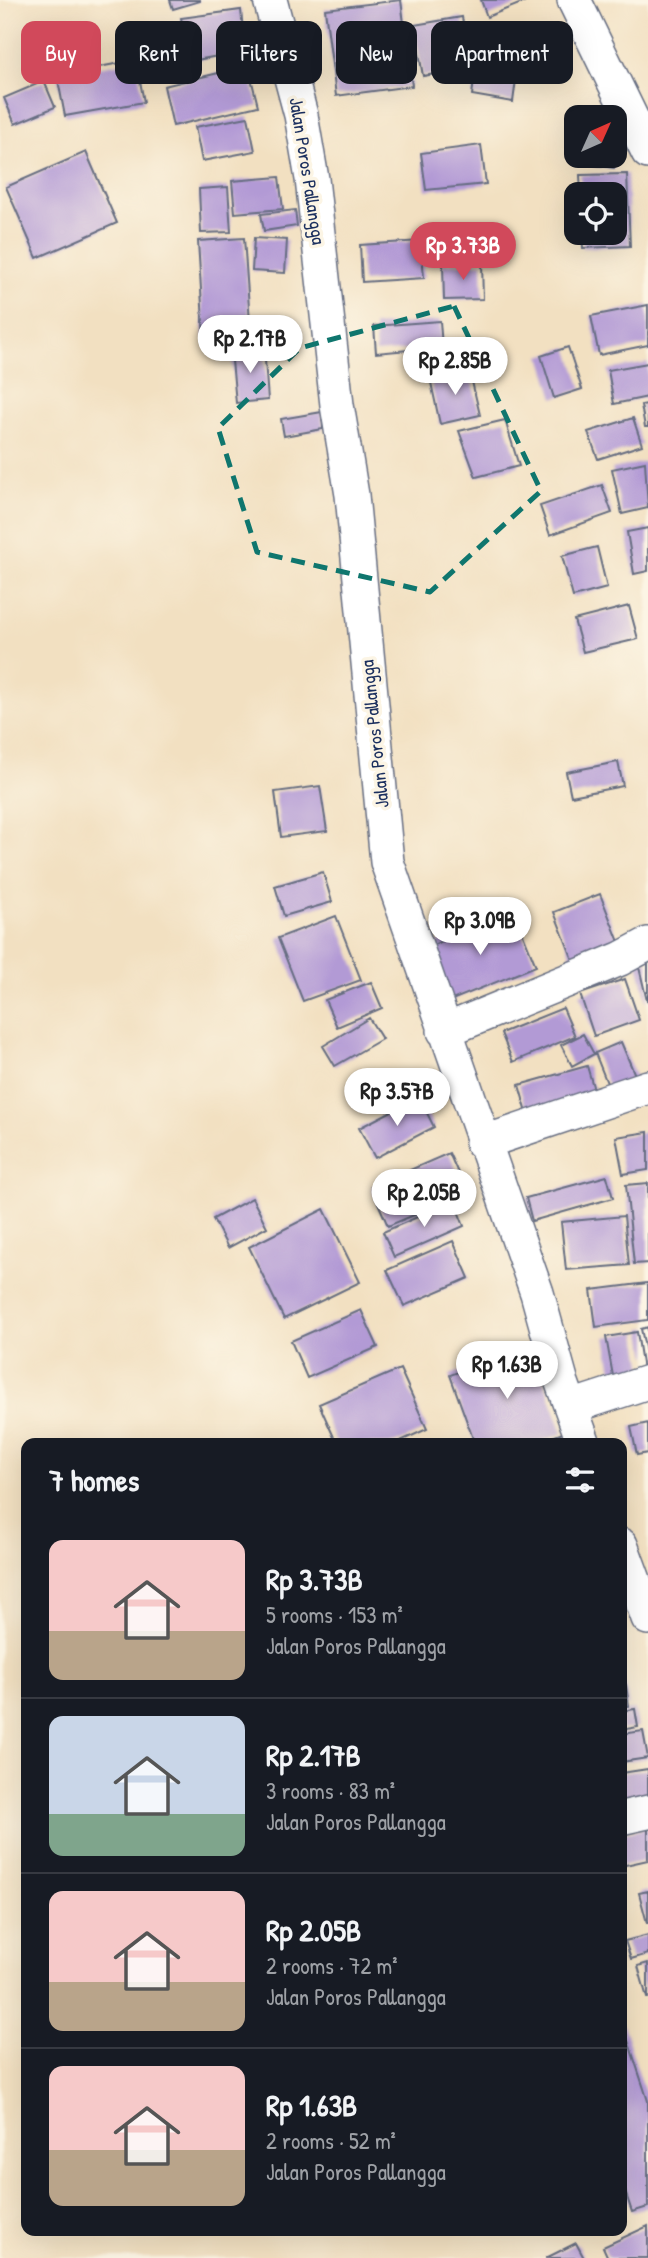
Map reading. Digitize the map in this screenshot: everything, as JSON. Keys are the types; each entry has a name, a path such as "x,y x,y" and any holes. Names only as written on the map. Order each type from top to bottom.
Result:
{"street":[{"name":"Jalan Poros Pallangga","path":"270,0 301,115 312,179 337,405 352,495 387,862 482,1143 537,1293 562,1384 582,1438"},
{"path":"574,0 648,152"},
{"path":"444,1031 620,959 648,944"},
{"path":"482,1143 648,1087"},
{"path":"571,1407 648,1382"},
{"path":"627,1561 648,1618"},
{"path":"627,1817 648,1812"}],"highlighted area":[{"path":"454,306 541,491 430,592 257,552 218,428 300,348"}],"building":[{"path":"170,0 200,0 200,1 173,9"},
{"path":"401,0 404,21 336,21 336,84 412,86 336,96 325,9"},
{"path":"481,0 529,0 487,17"},
{"path":"241,10 242,21 216,21 216,56 202,59 202,21 182,21 181,18"},
{"path":"462,17 463,21 438,21"},
{"path":"431,22 431,75 423,76 417,24"},
{"path":"115,64 115,84 141,84 144,102 65,116 59,84 101,84 101,67"},
{"path":"216,74 216,84 252,84 258,106 173,126 164,86 202,84 202,77"},
{"path":"37,84 45,84 55,107 15,124 4,98"},
{"path":"473,84 515,84 513,102 472,95"},
{"path":"248,117 255,151 202,161 195,127"},
{"path":"481,145 486,184 426,190 421,153"},
{"path":"86,152 117,223 37,258 6,187"},
{"path":"627,174 630,246 583,248 583,245 627,245 627,182 580,182 580,175"},
{"path":"279,177 283,209 235,213 232,181"},
{"path":"228,187 231,232 201,233 199,189"},
{"path":"295,210 297,226 264,231 261,214"},
{"path":"244,238 251,336 204,338 198,241"},
{"path":"254,238 287,240 285,273 252,271"},
{"path":"421,241 424,278 362,282 360,245"},
{"path":"482,263 483,299 444,300 443,264"},
{"path":"648,305 648,345 599,355 591,316"},
{"path":"440,321 442,347 376,353 374,326"},
{"path":"264,347 268,400 236,403 231,350"},
{"path":"568,347 582,389 554,398 541,356"},
{"path":"648,363 648,397 614,404 608,370"},
{"path":"469,369 480,415 440,424 430,378"},
{"path":"648,404 648,427 645,427 641,405"},
{"path":"322,412 323,429 284,436 281,419"},
{"path":"633,418 642,445 598,459 588,432"},
{"path":"505,420 519,466 476,477 459,431"},
{"path":"645,462 648,508 622,514 612,469"},
{"path":"602,485 612,513 550,535 540,506"},
{"path":"648,528 648,571 634,574 627,532"},
{"path":"597,547 607,588 573,597 562,556"},
{"path":"629,606 638,639 583,652 574,620"},
{"path":"618,762 623,786 571,796 566,772"},
{"path":"320,786 327,831 281,837 275,792"},
{"path":"323,872 332,902 284,916 275,886"},
{"path":"600,894 621,947 575,965 554,912"},
{"path":"514,912 536,966 447,1002 425,948"},
{"path":"336,916 361,980 303,1001 278,938"},
{"path":"648,961 648,1001 647,1001 638,963"},
{"path":"625,979 639,1020 594,1036 580,994"},
{"path":"371,982 382,1008 337,1027 325,1000"},
{"path":"563,1008 575,1036 513,1062 501,1033"},
{"path":"369,1018 382,1039 335,1066 323,1046"},
{"path":"583,1034 594,1054 572,1066 561,1045"},
{"path":"621,1042 640,1087 613,1098 595,1053"},
{"path":"587,1066 597,1100 529,1120 519,1085"},
{"path":"419,1097 434,1127 375,1158 359,1128"},
{"path":"648,1132 648,1170 623,1174 616,1137"},
{"path":"449,1153 467,1193 388,1226 371,1187"},
{"path":"607,1176 613,1198 532,1221 526,1198"},
{"path":"648,1183 648,1263 634,1264 626,1185"},
{"path":"252,1198 267,1227 228,1248 213,1219"},
{"path":"454,1201 464,1226 394,1257 383,1232"},
{"path":"324,1209 360,1282 284,1319 249,1247"},
{"path":"624,1216 629,1265 566,1270 561,1222"},
{"path":"453,1241 469,1278 404,1306 387,1270"},
{"path":"648,1283 648,1320 596,1327 591,1290"},
{"path":"361,1310 378,1347 307,1378 291,1341"},
{"path":"648,1327 648,1356 647,1356 641,1329"},
{"path":"637,1332 643,1370 613,1376 606,1337"},
{"path":"531,1345 563,1433 549,1438 473,1438 450,1375"},
{"path":"400,1369 427,1429 407,1438 334,1438 319,1404"},
{"path":"648,1423 648,1453 637,1455 631,1427"},
{"path":"635,1709 638,1727 627,1729 627,1710"},
{"path":"643,1731 648,1758 627,1761 627,1733"},
{"path":"648,1769 648,1803 627,1806 627,1772"},
{"path":"648,1828 648,1860 627,1865 627,1833"},
{"path":"648,1891 648,1923 647,1923 639,1893"},
{"path":"648,1935 648,1954 631,1959 627,1940"},
{"path":"648,1963 648,1998 647,1998 638,1966"},
{"path":"627,2037 648,2101 648,2207 632,2212 627,2197"},
{"path":"648,2226 648,2258 608,2258 603,2247"},
{"path":"576,2243 584,2258 546,2258"}]}
